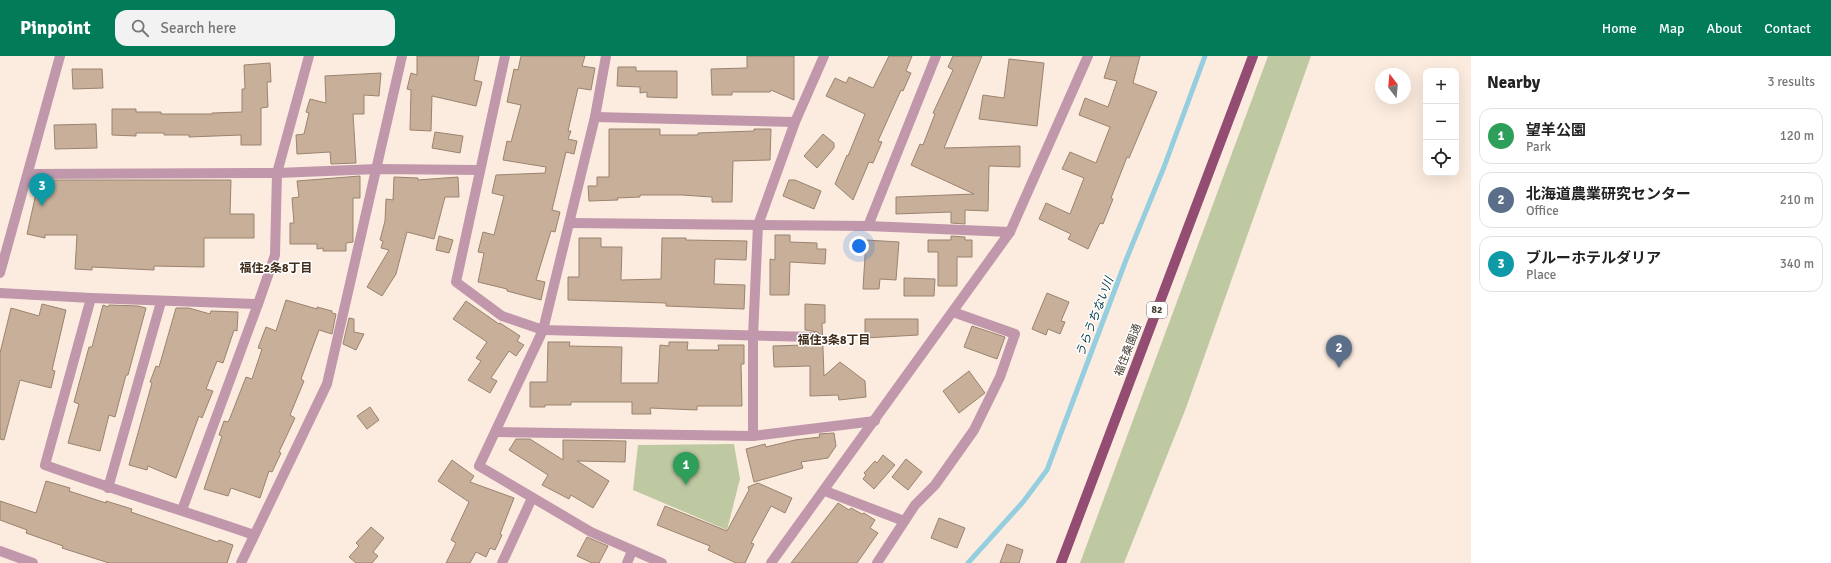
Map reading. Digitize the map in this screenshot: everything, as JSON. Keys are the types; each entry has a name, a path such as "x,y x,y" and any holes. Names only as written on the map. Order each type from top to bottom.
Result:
{"main road":[{"name":"福住桑園通","path":"1061,563 1252,56"}],"street":[{"path":"0,273 4,246 28,174 60,56"},
{"path":"182,510 258,304 274,255 277,173 309,56"},
{"path":"241,563 327,384 402,56"},
{"path":"505,56 479,170 456,282 502,316 543,330 814,337"},
{"path":"606,56 595,117 543,330 479,466 591,532 662,563"},
{"path":"753,436 753,336 758,225 795,122 824,56"},
{"path":"868,226 936,56"},
{"path":"771,563 1010,232 1088,56"},
{"path":"595,117 795,122"},
{"path":"28,174 277,173 377,169 479,170"},
{"path":"570,223 868,226 1010,232"},
{"path":"0,293 162,302 258,304"},
{"path":"91,298 45,465 108,488 182,510 254,535"},
{"path":"108,488 162,302"},
{"path":"877,563 915,505 935,485 974,430 1000,377 1015,334 953,312"},
{"path":"496,432 753,436 875,421"},
{"path":"825,490 904,521"},
{"path":"502,563 532,498"},
{"path":"0,551 33,563"},
{"path":"627,563 632,551"}],"green space":[{"path":"1268,56 1311,56 1186,408 1124,563 1080,563"},
{"path":"734,444 740,479 727,530 633,490 638,445"}],"building":[{"path":"417,56 479,56 474,80 482,82 476,106 432,96 431,131 410,130 411,90 407,89 411,73 417,75"},
{"path":"521,56 585,56 582,66 595,68 591,90 578,88 568,131 571,131 568,139 577,141 574,154 566,152 552,210 560,212 555,232 551,231 536,280 545,282 541,300 507,291 507,289 478,282 484,253 478,252 483,232 494,235 504,196 492,193 496,175 545,173 546,167 503,160 507,141 511,142 521,105 507,102 514,69 518,70"},
{"path":"747,56 794,56 794,100 771,90 770,92 732,92 732,95 712,95 711,69 747,68"},
{"path":"889,56 912,56 906,71 911,73 903,91 901,90 878,141 882,142 873,163 869,162 853,200 835,184 865,114 826,96 835,78 846,83 849,77 873,88"},
{"path":"953,56 982,56 944,148 1020,146 1020,167 989,166 988,211 965,210 965,224 951,223 951,212 896,214 896,197 974,194 911,165 920,144 923,145 935,114 933,113 953,70 948,67"},
{"path":"1111,56 1140,56 1133,83 1157,92 1129,158 1127,157 1111,198 1113,199 1103,224 1100,223 1088,249 1068,239 1071,234 1039,219 1046,203 1070,214 1084,178 1062,169 1070,152 1096,163 1110,127 1079,115 1085,98 1108,107 1117,81 1104,78"},
{"path":"1009,59 1044,63 1037,126 979,119 983,95 1004,98"},
{"path":"270,63 271,82 267,82 268,107 261,108 261,145 241,145 241,135 189,137 189,135 164,135 164,133 136,133 136,136 112,135 112,109 136,109 136,112 161,112 161,114 212,114 242,112 242,89 245,89 244,65"},
{"path":"618,67 636,67 636,71 677,71 677,98 647,97 647,92 640,93 640,87 617,86"},
{"path":"72,69 102,69 103,88 73,89"},
{"path":"381,73 379,96 364,95 364,114 353,114 356,163 331,164 330,152 297,154 296,135 304,134 309,113 306,112 310,99 326,103 325,76"},
{"path":"96,124 97,148 55,149 54,125"},
{"path":"609,129 660,129 660,135 698,135 698,133 771,129 770,160 733,161 732,202 712,202 712,197 682,195 640,195 640,197 617,198 618,200 589,201 588,186 597,186 597,177 609,177"},
{"path":"435,132 463,136 460,153 432,148"},
{"path":"823,134 834,143 834,148 817,168 804,156"},
{"path":"360,176 360,198 353,198 353,242 346,243 346,251 323,251 323,248 317,249 317,244 290,244 290,223 294,223 292,198 299,197 297,181"},
{"path":"394,177 418,178 418,180 458,177 459,197 445,197 434,239 407,232 396,274 382,296 367,287 389,250 381,248 383,241 380,240 385,221 386,199 393,200"},
{"path":"39,180 231,180 230,214 254,214 254,238 204,238 204,267 154,266 154,270 92,267 92,270 75,269 77,235 45,235 45,238 27,234"},
{"path":"789,180 795,180 821,191 814,209 783,196"},
{"path":"775,235 790,235 790,242 817,243 817,249 826,249 825,264 790,262 789,295 770,295 770,259 775,260"},
{"path":"439,236 453,240 449,253 436,250"},
{"path":"951,236 965,237 965,240 972,240 972,257 957,257 957,286 938,286 938,252 928,252 928,240 951,240"},
{"path":"579,238 601,238 601,247 622,247 621,280 661,279 662,238 747,241 746,260 715,259 714,284 745,285 744,309 666,306 666,303 568,300 568,277 579,277"},
{"path":"866,240 899,242 896,280 880,279 879,289 863,289"},
{"path":"904,278 935,279 934,296 904,296"},
{"path":"1047,293 1069,302 1061,321 1065,322 1060,334 1048,329 1046,335 1032,329"},
{"path":"286,300 317,309 317,307 332,311 332,313 336,314 332,334 319,330 301,379 304,381 290,415 295,418 279,452 281,453 272,472 269,471 260,498 231,488 228,496 204,489 222,436 219,435 224,421 228,422 230,418 246,377 252,379 262,349 258,348 266,327 276,331"},
{"path":"466,301 499,324 500,323 520,336 517,341 524,345 516,356 509,351 491,378 497,381 490,393 468,380 481,361 476,358 487,342 453,319"},
{"path":"42,304 66,310 52,370 55,371 51,388 20,380 4,440 0,439 0,353 11,308 39,316"},
{"path":"805,304 825,305 825,323 822,323 824,376 840,362 865,381 866,397 839,400 838,395 810,396 810,366 774,367 773,346 804,345 804,343 814,343 820,340 818,332 805,330"},
{"path":"103,305 108,307 109,305 138,306 146,308 115,417 109,415 100,451 68,443 79,404 74,402 89,347 92,347"},
{"path":"176,308 189,308 210,314 211,311 238,312 237,331 234,330 223,363 217,361 206,389 213,391 202,418 199,416 176,478 148,466 147,470 129,465 152,383 150,382 156,366 159,367"},
{"path":"349,318 354,319 354,332 364,334 356,350 343,344"},
{"path":"865,319 918,319 918,335 865,338"},
{"path":"972,326 1005,337 997,359 964,347"},
{"path":"548,342 570,342 569,346 622,347 621,383 658,383 660,345 669,346 669,342 688,342 687,350 719,350 718,345 744,345 744,364 741,364 742,406 697,406 697,410 650,408 651,414 632,414 632,402 571,402 571,405 545,405 545,407 530,407 530,382 547,382"},
{"path":"969,371 985,393 959,413 943,391"},
{"path":"370,407 379,420 367,429 357,416"},
{"path":"834,433 836,446 828,458 801,462 803,468 754,482 746,449 765,444 766,447 795,440 820,437 819,434"},
{"path":"516,439 530,439 563,460 563,440 626,441 625,462 577,461 609,481 593,508 571,495 569,499 542,485 548,475 509,450"},
{"path":"883,455 895,465 874,489 863,479 866,475 864,473 875,461 877,463"},
{"path":"906,459 922,472 908,490 892,477"},
{"path":"452,460 474,476 470,482 514,498 500,534 502,535 495,550 490,548 486,557 476,552 470,563 446,563 456,543 451,540 469,502 438,481"},
{"path":"46,481 70,488 69,491 106,503 106,501 132,509 131,512 218,542 219,540 233,545 227,563 109,563 62,548 63,546 26,533 27,530 0,520 0,501 36,513"},
{"path":"758,483 792,498 785,513 771,506 751,543 754,544 745,563 736,563 708,550 710,546 657,525 665,506 727,531 749,490 748,487"},
{"path":"838,503 849,510 851,508 862,514 864,513 875,520 870,528 878,533 857,563 791,563"},
{"path":"939,518 965,528 957,548 931,538"},
{"path":"371,527 384,538 373,552 378,556 372,563 356,563 349,557 359,546 356,543"},
{"path":"587,537 608,546 599,563 592,563 577,556"},
{"path":"1007,544 1023,550 1019,563 1000,563"}],"waterway":[{"name":"うらうちない川","path":"968,563 1023,502 1047,470 1126,260 1164,167 1205,56"}],"place":[{"name":"ブルーホテルダリア","path":"42,206"},
{"name":"北海道農業研究センター","path":"1339,368"},
{"name":"望羊公園","path":"686,485"}],"district":[{"name":"福住2条8丁目","path":"276,268"},
{"name":"福住3条8丁目","path":"834,340"}]}
